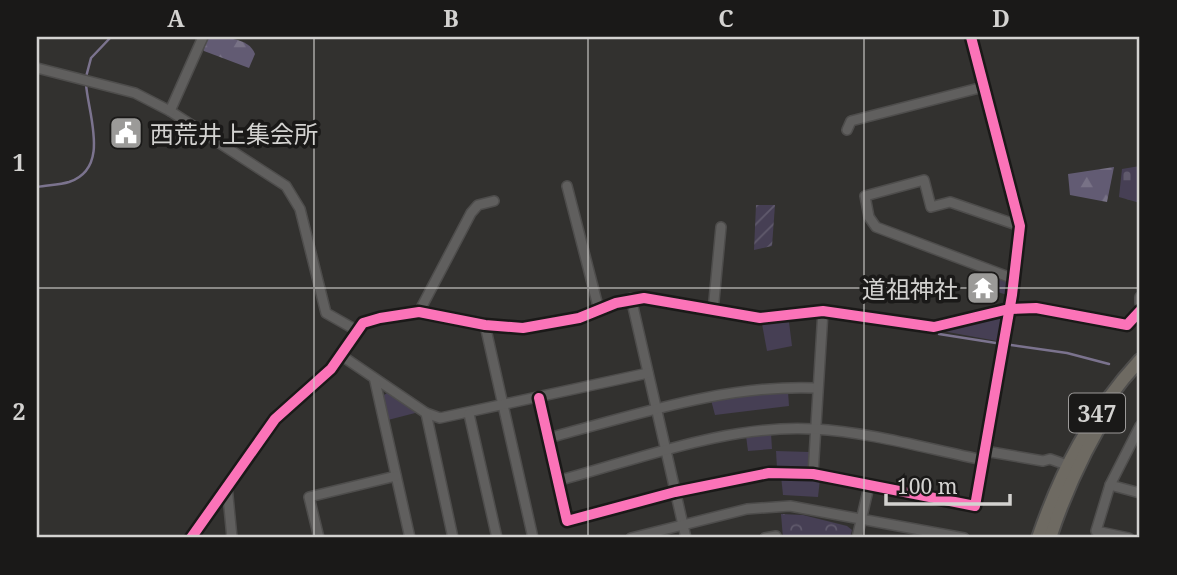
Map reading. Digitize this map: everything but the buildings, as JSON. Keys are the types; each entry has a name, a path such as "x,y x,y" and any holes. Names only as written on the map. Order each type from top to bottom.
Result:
{"highway":[{"name":"347","path":"1038,538 1067,465 1087,426 1140,360"},
{"name":"347","path":"1050,538 1060,505 1085,452 1140,360"}],"street":[{"path":"170,111 203,37"},
{"path":"538,398 567,521 745,475 813,474 975,506 1014,279 1020,226 971,37"},
{"path":"37,68 135,93 170,111 286,186 300,209 326,313 356,330"},
{"path":"847,130 851,121 983,87"},
{"path":"1014,279 876,227 869,217 865,196 924,180 931,207 950,202 1020,226"},
{"path":"567,186 599,310"},
{"path":"419,312 471,213 478,205 494,201"},
{"path":"713,311 721,227"},
{"path":"1140,297 1140,303"},
{"path":"631,298 686,538"},
{"path":"191,538 275,419 342,356 356,330 370,320 419,312 485,326 545,326 631,298 761,318 823,311 934,327 1009,309 1036,308 1127,325 1140,311"},
{"path":"813,474 823,311"},
{"path":"485,326 533,538"},
{"path":"342,356 375,381 426,413 440,418 469,414 648,373"},
{"path":"375,381 410,538"},
{"path":"548,438 656,410 764,387 817,387"},
{"path":"426,413 453,538"},
{"path":"469,414 497,538"},
{"path":"1129,538 1096,531 1110,485 1140,426"},
{"path":"558,481 745,432 816,429 984,456 1043,461 1050,459 1067,465"},
{"path":"319,538 309,496 396,476"},
{"path":"857,538 869,485"},
{"path":"1110,485 1140,493"},
{"path":"227,486 232,538"},
{"path":"631,538 769,507 790,506 862,517 964,538"},
{"path":"765,538 776,538"}],"green space":[{"path":"206,37 234,39 247,44 255,54 249,68 204,51 202,48"},
{"path":"1140,166 1140,203 1119,197 1122,169"},
{"path":"1114,167 1107,202 1070,195 1068,174"},
{"path":"756,205 775,205 772,246 754,250"},
{"path":"985,272 1010,282 1007,295 979,286"},
{"path":"999,315 1002,318 997,341 942,331"},
{"path":"789,322 792,346 767,351 762,324"},
{"path":"788,391 789,406 715,415 711,400"},
{"path":"389,392 419,412 388,420 382,396"},
{"path":"771,433 772,449 748,451 746,436"},
{"path":"776,451 810,452 810,466 804,470 777,469"},
{"path":"781,476 820,479 818,497 783,495"},
{"path":"781,514 803,515 847,526 852,530 850,538 783,538"}],"waterway":[{"path":"86,77 91,58 111,37"},
{"path":"37,187 69,182 82,175 90,165 94,139 86,84"},
{"path":"939,334 996,343"},
{"path":"1011,345 1067,353 1109,364"}],"cycle path":[{"path":"539,398 567,521 675,492 769,473 813,474 975,506 1012,295 1020,226 971,37"},
{"path":"191,538 275,419 331,369 363,323 380,318 419,312 485,325 523,328 579,318 616,303 644,298 760,318 823,311 934,327 1009,309 1036,308 1127,325 1140,311"}],"place":[{"name":"西荒井上集会所","path":"126,133"},
{"name":"道祖神社","path":"983,288"}]}
